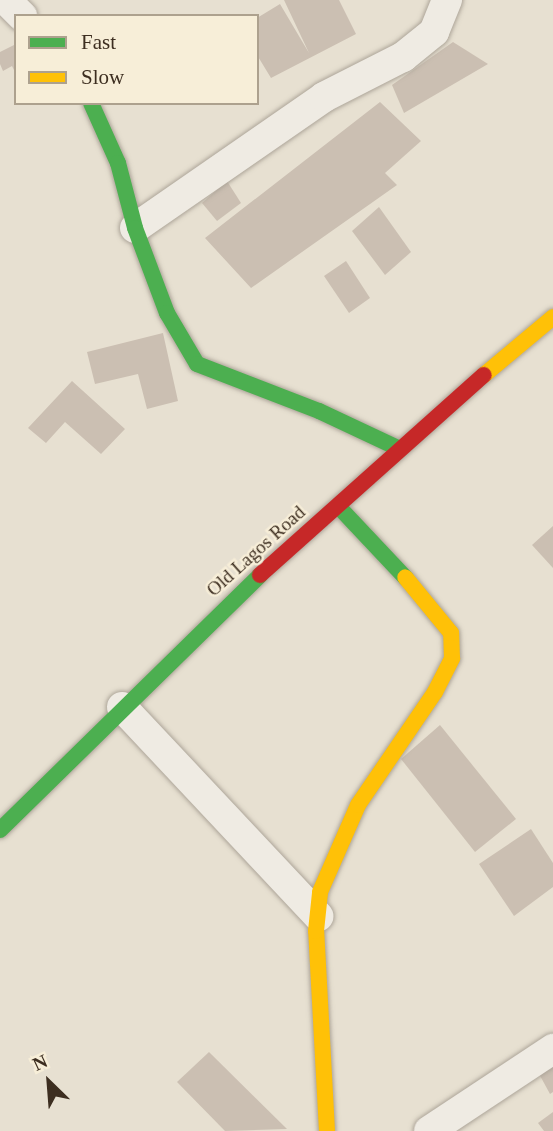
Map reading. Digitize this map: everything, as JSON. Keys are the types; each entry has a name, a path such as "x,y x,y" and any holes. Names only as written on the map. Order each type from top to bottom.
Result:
{"street":[{"path":"6,0 20,14"},
{"path":"135,228 324,97 403,57 434,32 447,0"},
{"path":"93,105 118,163 135,228 167,313 197,364 319,411 398,448"},
{"name":"Old Lagos Road","path":"0,830 122,707 398,448 553,317"},
{"path":"327,1131 318,916 320,892 336,847 435,692 452,658 452,633 434,608 338,506"},
{"path":"122,707 318,916"},
{"path":"429,1131 553,1049"}],"building":[{"path":"284,0 339,0 356,34 271,78 259,58 259,17 280,4 309,53"},
{"path":"453,42 488,64 404,113 392,85"},
{"path":"14,45 14,70 12,66 3,71 0,52"},
{"path":"380,102 421,141 385,173 397,185 251,288 205,238"},
{"path":"227,181 241,203 217,221 202,203"},
{"path":"379,207 411,252 385,275 352,231"},
{"path":"346,261 370,298 349,313 324,276"},
{"path":"163,333 178,401 147,409 138,374 95,384 87,352"},
{"path":"72,381 125,429 101,454 65,422 46,443 28,428"},
{"path":"553,526 553,568 532,545"},
{"path":"440,725 516,819 475,852 401,759"},
{"path":"531,829 553,863 553,887 514,916 479,864"},
{"path":"209,1052 287,1129 225,1131 177,1082"},
{"path":"553,1063 553,1092 550,1094 538,1072"},
{"path":"553,1112 553,1131 544,1131 538,1123"}],"traffic: fast":[{"path":"92,105 118,163 135,228 167,313 197,364 319,411 398,448"},
{"path":"338,506 405,577"},
{"path":"0,830 260,575"}],"traffic: slow":[{"path":"484,375 553,317"},
{"path":"327,1131 316,931 320,892 358,805 435,692 452,658 451,633 405,577"}],"traffic: jam":[{"path":"260,575 484,375"}]}
